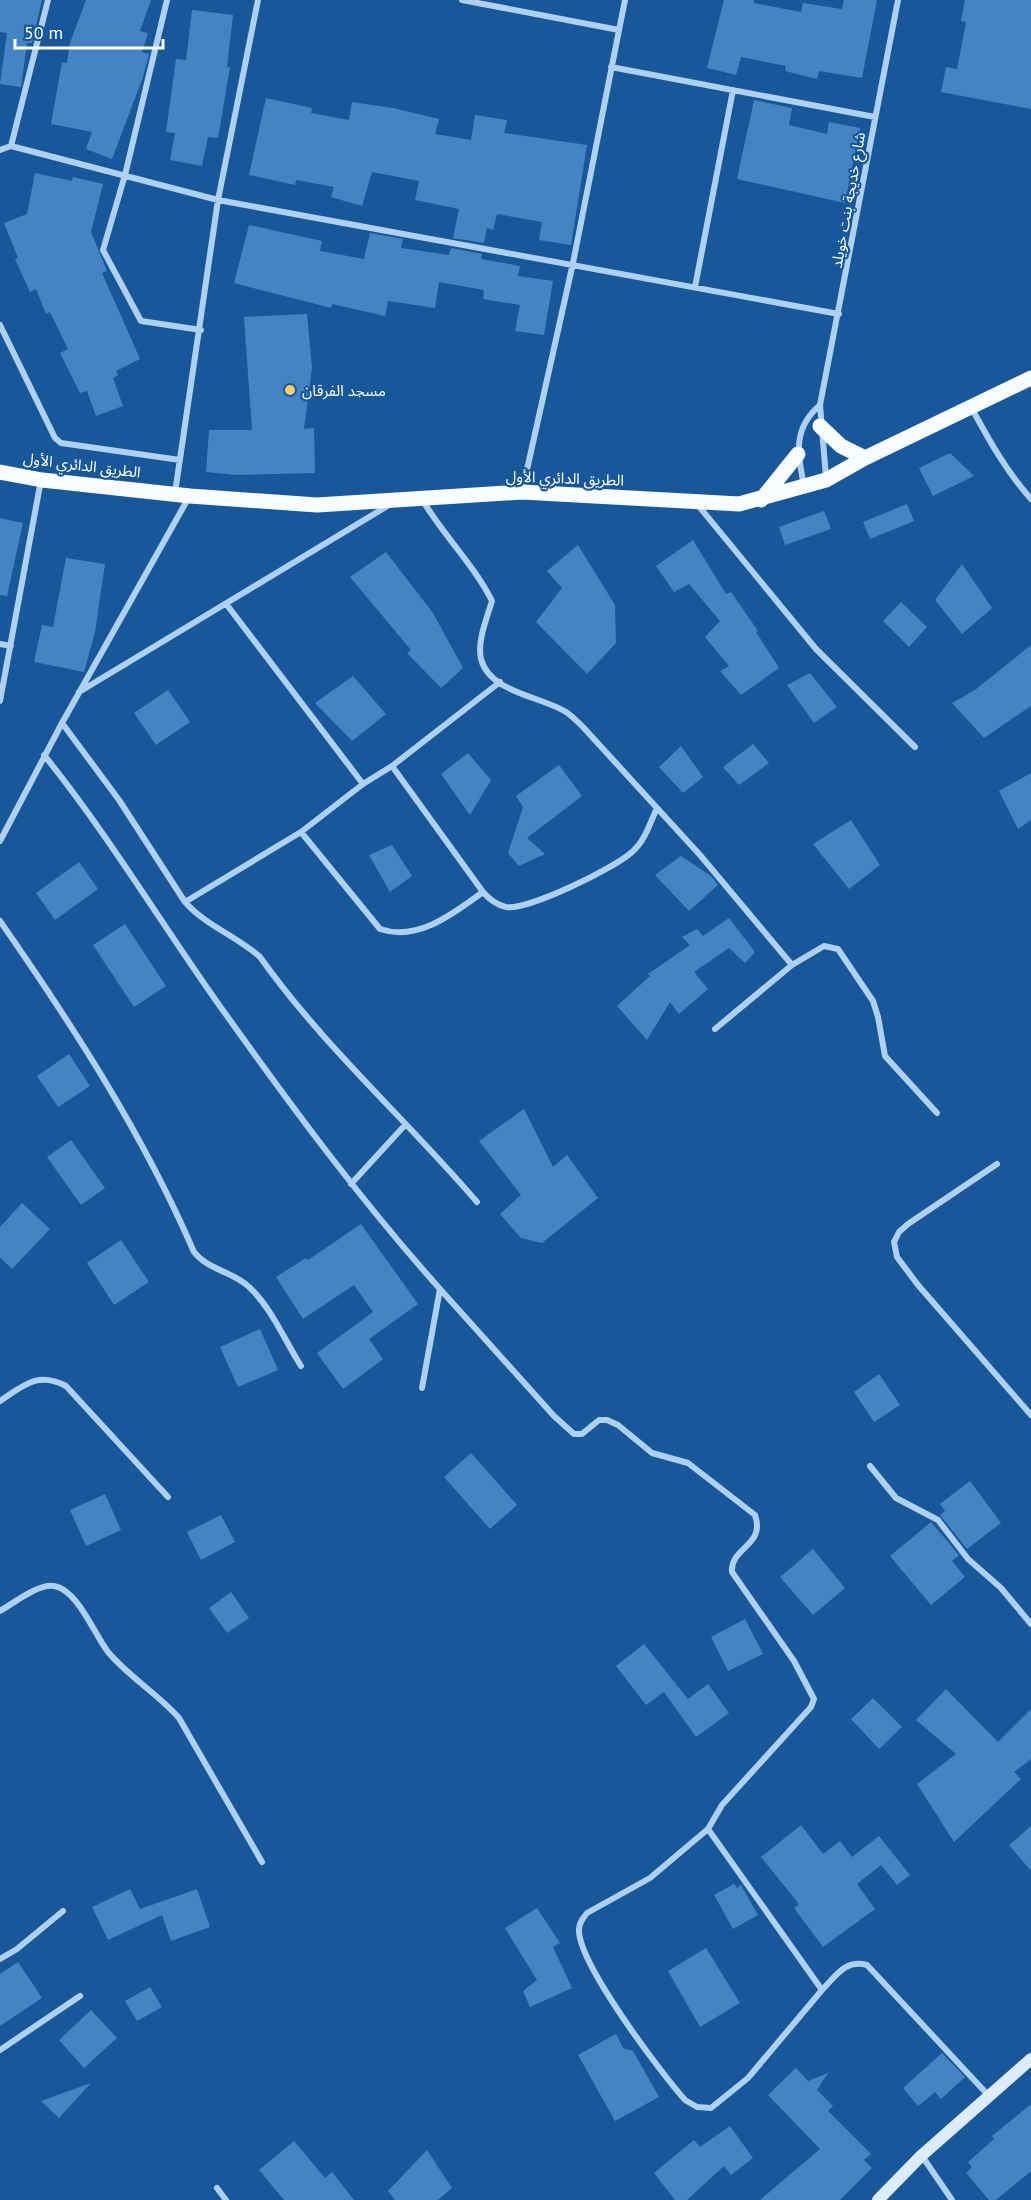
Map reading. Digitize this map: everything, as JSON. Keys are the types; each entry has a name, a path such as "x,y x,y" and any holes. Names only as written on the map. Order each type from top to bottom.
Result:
{"main road":[{"name":"الطريق الدائري الأول","path":"0,472 42,480 182,495 317,505 394,502 522,492 739,504 761,500 826,480 865,458 1031,378"},
{"path":"820,426 841,446 865,458"},
{"path":"761,500 798,454"}],"street":[{"path":"11,146 48,0"},
{"path":"167,0 125,175 103,250 141,321 201,330"},
{"path":"0,841 182,495 180,460 201,330 218,200 258,0"},
{"path":"463,0 619,30"},
{"path":"522,492 573,263 625,0"},
{"name":"شارع خديجة بنت خويلد","path":"819,405 839,314 898,0"},
{"path":"611,67 875,117"},
{"path":"695,287 734,90"},
{"path":"0,150 11,146 218,200 573,263 839,314"},
{"path":"0,325 55,438 61,443 180,460"},
{"path":"819,405 826,480"},
{"path":"804,488 798,454 805,419 819,405"},
{"path":"971,406 993,448 1013,478 1031,499"},
{"path":"0,701 42,480"},
{"path":"423,500 435,521 484,584 492,601 480,643 482,661 500,682 565,712 584,727 792,965"},
{"path":"695,501 816,649 915,747"},
{"path":"79,692 227,605 394,502"},
{"path":"227,605 363,784"},
{"path":"0,644 11,646"},
{"path":"185,902 301,832 363,784 392,766 500,682"},
{"path":"62,723 119,800 185,902 198,916 260,957 314,1029 444,1163 477,1202"},
{"path":"44,755 78,798 226,1016 351,1184 554,1416 574,1434 582,1434 593,1423 607,1419 618,1425 652,1453 687,1463 755,1515 759,1526 757,1534 735,1561 732,1572 794,1661 814,1699 811,1707 722,1805 708,1829 650,1878 587,1913 580,1922 579,1938 599,1981 640,2043 684,2100 697,2107 711,2108 748,2078 822,1990 847,1964 857,1963 867,1965 989,2096"},
{"path":"392,766 483,892 490,900 505,907 523,907 562,891 631,854 641,844 657,808"},
{"path":"301,832 380,929 388,932 422,929 444,920 483,892"},
{"path":"0,921 38,976 140,1138 194,1252 202,1262 238,1278 258,1296 301,1366"},
{"path":"715,1029 792,965 824,946 838,949 873,1002 885,1056 937,1113"},
{"path":"351,1184 405,1125"},
{"path":"997,1164 898,1232 894,1242 897,1257 918,1285 1031,1415"},
{"path":"422,1388 440,1288"},
{"path":"0,1401 37,1379 47,1377 66,1386 168,1497"},
{"path":"870,1466 896,1498 938,1520 968,1559 1001,1588 1031,1624"},
{"path":"0,1611 43,1587 53,1586 73,1598 109,1653 179,1718 262,1862"},
{"path":"708,1829 822,1990"},
{"path":"0,1959 17,1949 63,1911"},
{"path":"0,2050 80,1996"},
{"path":"878,2200 921,2156 1031,2059"},
{"path":"921,2156 952,2200"},
{"path":"217,2188 226,2200"}],"building":[{"path":"0,0 42,0 32,43 27,43 21,87 0,84 7,33 0,32"},
{"path":"86,0 151,0 140,31 148,33 142,52 149,54 143,77 112,159 86,149 92,132 51,124 62,62 67,63 70,43"},
{"path":"724,0 754,0 754,3 801,12 803,3 842,9 844,0 877,0 862,78 819,71 817,79 785,71 786,66 741,57 736,75 707,68"},
{"path":"965,0 1031,0 1031,109 941,92 946,67 957,69 966,22 961,21"},
{"path":"192,10 233,15 227,67 230,67 218,138 208,137 202,166 170,160 175,133 166,132 176,59 186,60"},
{"path":"266,98 312,108 311,113 349,120 352,102 393,108 439,119 435,134 471,140 475,115 507,120 504,133 587,145 571,245 539,240 542,222 497,214 493,230 487,228 484,243 453,238 459,209 415,200 419,181 372,172 362,206 331,197 334,187 296,180 295,185 249,175"},
{"path":"754,100 792,108 789,125 827,134 829,122 860,128 845,203 737,179"},
{"path":"35,173 72,181 73,177 103,184 91,232 107,271 102,273 140,359 116,371 118,375 113,378 123,406 96,416 87,391 80,393 60,353 68,349 50,312 46,314 36,289 30,292 15,259 18,258 4,223 27,214"},
{"path":"249,225 322,241 320,251 364,259 370,233 403,239 401,248 449,255 451,248 482,254 481,259 520,266 518,276 553,281 544,335 515,331 520,305 483,299 484,290 439,282 435,308 388,301 385,316 332,304 331,308 234,283"},
{"path":"307,314 312,368 304,429 314,428 315,473 237,475 206,472 209,430 252,430 244,317"},
{"path":"950,453 974,476 933,496 919,468"},
{"path":"907,504 914,521 870,539 863,522"},
{"path":"824,511 831,529 785,545 779,527"},
{"path":"0,518 23,523 7,596 0,595"},
{"path":"693,540 726,594 731,592 758,631 756,632 779,668 741,695 720,671 729,666 705,637 720,621 689,584 674,592 656,566"},
{"path":"578,545 615,605 616,643 587,674 536,622 562,588 547,571"},
{"path":"386,552 433,613 463,668 441,688 407,653 411,650 350,577"},
{"path":"66,558 105,564 95,632 84,672 34,662 42,625 53,627"},
{"path":"962,564 992,608 962,634 935,600"},
{"path":"901,602 927,627 909,647 883,621"},
{"path":"1031,645 1031,706 984,738 952,703 975,690"},
{"path":"810,673 837,707 814,723 787,685"},
{"path":"353,676 386,714 352,741 315,703"},
{"path":"168,690 190,722 156,745 134,713"},
{"path":"753,744 769,763 739,785 723,767"},
{"path":"681,746 703,777 683,793 659,767"},
{"path":"468,753 491,780 470,815 441,774"},
{"path":"559,765 582,796 527,838 545,854 519,866 508,853 523,807 516,796"},
{"path":"1031,773 1031,820 1018,829 999,791"},
{"path":"851,820 880,865 849,889 813,844"},
{"path":"392,845 412,876 390,892 369,855"},
{"path":"681,856 711,876 718,885 689,911 655,875"},
{"path":"79,862 98,889 55,920 36,893"},
{"path":"729,918 755,952 745,963 729,948 694,972 708,989 679,1014 670,1002 647,1040 617,1006 650,976 648,974 690,945 682,937 697,929 703,936"},
{"path":"125,924 166,986 134,1007 93,945"},
{"path":"69,1054 90,1086 58,1107 37,1076"},
{"path":"524,1109 553,1167 567,1155 598,1198 542,1243 521,1238 500,1214 521,1195 479,1141"},
{"path":"71,1140 105,1188 81,1205 47,1157"},
{"path":"22,1203 50,1229 12,1269 0,1257 0,1227"},
{"path":"361,1224 418,1304 369,1339 383,1359 343,1389 317,1353 373,1312 354,1285 303,1319 276,1277 306,1258 308,1260"},
{"path":"121,1240 149,1282 114,1305 87,1263"},
{"path":"260,1329 278,1370 238,1387 220,1347"},
{"path":"879,1374 900,1405 874,1422 854,1392"},
{"path":"471,1453 517,1505 490,1529 444,1477"},
{"path":"970,1481 1001,1523 967,1549 940,1515 945,1511 940,1504"},
{"path":"105,1494 121,1530 86,1546 70,1510"},
{"path":"221,1515 235,1542 201,1560 187,1532"},
{"path":"931,1522 959,1555 952,1561 965,1577 931,1605 890,1556"},
{"path":"813,1549 845,1588 813,1615 780,1577"},
{"path":"231,1592 249,1618 227,1633 209,1608"},
{"path":"745,1619 763,1654 728,1671 711,1637"},
{"path":"644,1644 688,1699 708,1684 729,1713 696,1737 664,1692 646,1705 616,1666"},
{"path":"946,1689 998,1742 1031,1709 1031,1759 1014,1772 1021,1779 954,1842 917,1784 956,1754 916,1720"},
{"path":"873,1698 902,1727 879,1749 851,1719"},
{"path":"801,1825 823,1854 840,1841 852,1857 879,1836 910,1875 897,1885 881,1865 857,1884 875,1909 823,1947 794,1908 799,1904 761,1857"},
{"path":"1031,1826 1031,1871 1009,1845"},
{"path":"734,1884 737,1888 741,1885 758,1915 733,1929 714,1895"},
{"path":"130,1889 140,1909 197,1889 210,1927 171,1941 162,1915 108,1940 92,1907"},
{"path":"537,1908 560,1943 553,1947 572,1988 530,2007 523,1991 537,1980 505,1928"},
{"path":"706,1948 740,2003 700,2027 668,1971"},
{"path":"18,1962 42,1998 0,2026 0,1974"},
{"path":"150,1987 162,2007 137,2021 125,2001"},
{"path":"91,2010 117,2038 84,2068 59,2040"},
{"path":"616,2034 623,2048 633,2051 659,2097 615,2121 578,2055"},
{"path":"942,2053 965,2077 941,2099 935,2092 918,2106 903,2088"},
{"path":"796,2068 808,2081 828,2073 817,2090 833,2106 828,2111 871,2154 864,2160 872,2168 840,2200 760,2200 820,2149 768,2095"},
{"path":"91,2083 59,2118 41,2101"},
{"path":"1031,2104 1031,2171 996,2200 989,2200 966,2173 972,2167 968,2162 994,2139 992,2136"},
{"path":"730,2126 753,2158 731,2175 724,2166 687,2200 675,2200 654,2173 694,2140 700,2147"},
{"path":"294,2141 325,2178 332,2172 354,2200 284,2200 259,2170"},
{"path":"427,2150 452,2188 438,2200 395,2200 388,2191"}],"place":[{"name":"مسجد الفرقان","path":"290,390"}]}
